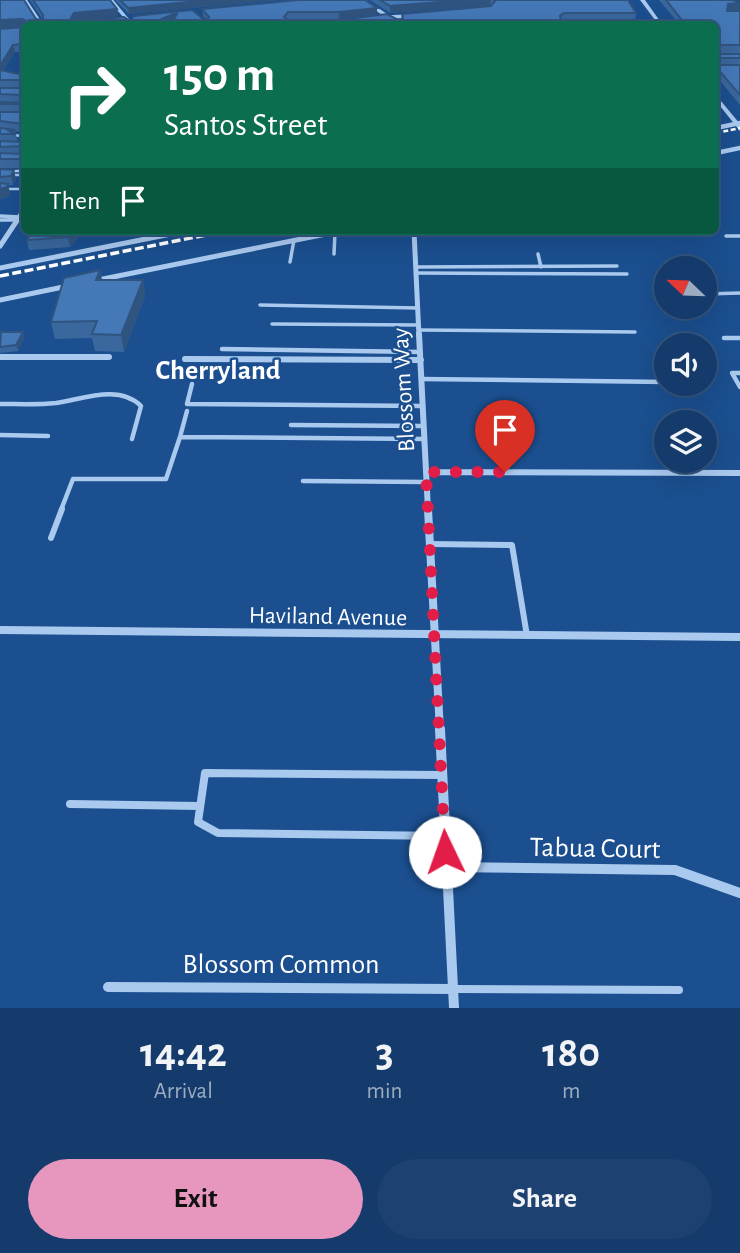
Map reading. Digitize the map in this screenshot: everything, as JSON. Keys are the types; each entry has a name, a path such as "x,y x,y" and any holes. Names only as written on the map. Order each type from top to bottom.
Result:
{"street":[{"path":"25,0 39,21"},
{"path":"111,0 127,19"},
{"path":"363,0 395,21"},
{"path":"642,0 657,21"},
{"path":"389,17 414,15"},
{"path":"121,20 136,19"},
{"path":"719,101 739,125"},
{"path":"719,128 739,125"},
{"path":"719,152 740,148"},
{"path":"0,246 21,214"},
{"path":"0,268 166,235"},
{"path":"0,300 322,235"},
{"name":"Blossom Way","path":"414,235 454,1008"},
{"path":"185,359 420,356"},
{"path":"0,357 109,357"},
{"path":"426,477 740,473"},
{"name":"Haviland Avenue","path":"0,630 740,637"},
{"name":"Tabua Court","path":"446,867 675,870 740,892"},
{"name":"Blossom Common","path":"108,987 453,989"}],"lane":[{"path":"378,18 389,17"},
{"path":"0,132 21,136"},
{"path":"0,173 21,173"},
{"path":"0,190 21,190"},
{"path":"0,218 18,219"},
{"path":"334,254 337,235"},
{"path":"726,236 740,236"},
{"path":"290,262 294,240"},
{"path":"538,254 541,267"},
{"path":"416,270 617,267"},
{"path":"416,270 627,274"},
{"path":"718,294 740,293"},
{"path":"260,305 418,309"},
{"path":"272,324 635,332"},
{"path":"724,338 740,338"},
{"path":"222,349 420,356"},
{"path":"740,373 732,373 740,387"},
{"path":"421,379 654,382"},
{"path":"192,384 187,404 423,406"},
{"path":"0,404 55,403 93,394 133,398 141,405 132,439"},
{"path":"51,538 73,479 166,479 187,411"},
{"path":"291,425 423,426"},
{"path":"0,435 48,436"},
{"path":"180,437 424,439"},
{"path":"303,481 426,477"},
{"path":"429,544 512,545 527,636"},
{"path":"441,775 205,773 198,822 218,832 444,836"},
{"path":"70,804 200,806"},
{"path":"453,989 679,990"}],"building":[{"path":"0,0 24,0 36,19 43,20 43,15 33,0 110,0 117,9 74,13 71,18 75,21 0,20"},
{"path":"120,0 208,0 128,8"},
{"path":"299,0 365,0 377,8 339,12 288,12 284,17 288,20 339,20 387,14 400,21 206,21 209,17 202,9"},
{"path":"380,0 465,0 390,6"},
{"path":"493,0 628,0 636,13 564,13 560,16 561,20 642,21 421,21 400,21 402,14 491,6 495,1"},
{"path":"666,0 733,0 740,3 728,4 727,11 740,11 740,45 719,45 719,21 683,21"},
{"path":"192,10 206,21 173,21 178,12 157,21 130,21 134,16"},
{"path":"124,17 130,21 75,21"},
{"path":"21,27 21,44 13,45 0,66 0,29"},
{"path":"719,54 740,54 740,58 719,58"},
{"path":"719,65 740,65 740,95 719,70"},
{"path":"0,70 21,74 21,80 0,80"},
{"path":"0,88 21,88 21,95 0,94"},
{"path":"21,103 21,104 0,104"},
{"path":"0,112 21,112 21,124 0,121"},
{"path":"0,128 15,130 9,131 16,134 0,134"},
{"path":"0,141 21,142 21,146 0,147"},
{"path":"0,153 21,154 21,159 0,159"},
{"path":"0,169 14,170 11,176 0,177"},
{"path":"0,183 8,184 7,187 0,189"},
{"path":"30,235 70,235 68,237 27,240"},
{"path":"100,270 96,280 143,280 121,335 92,334 97,321 51,322 64,278"},
{"path":"1,332 23,332 16,345 0,347"}],"railway":[{"path":"719,132 740,128"},
{"path":"0,276 206,235"}],"district":[{"name":"Cherryland","path":"218,369"}],"route":[{"path":"445,852 426,472 505,472"}]}
